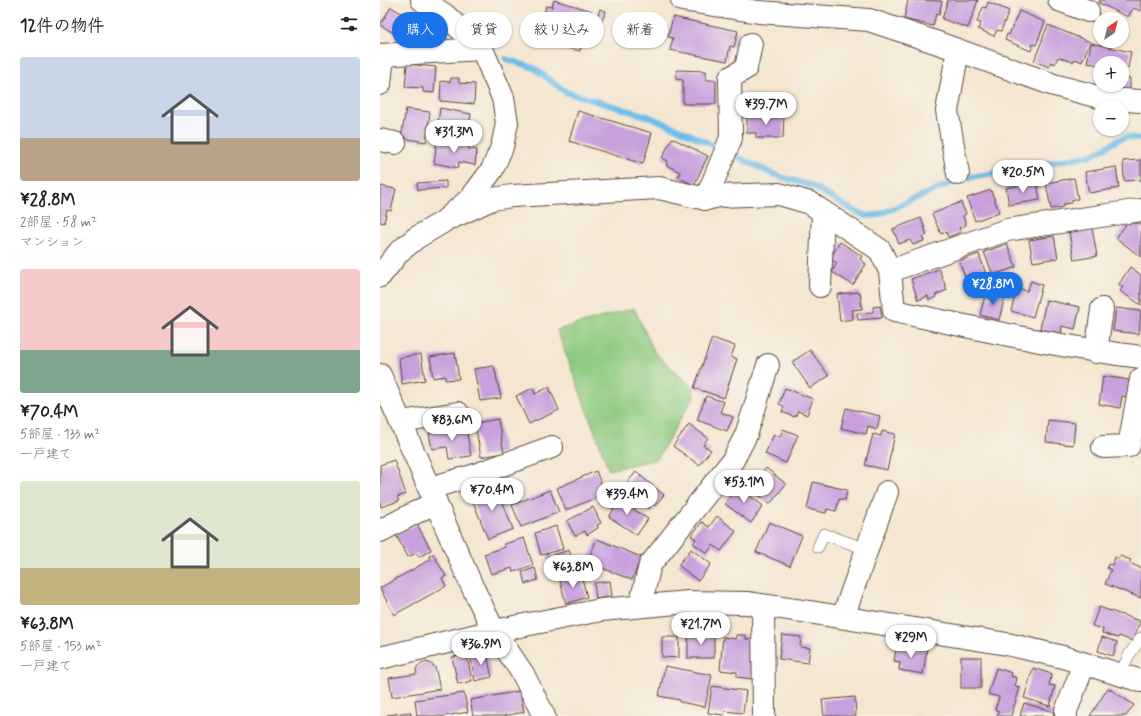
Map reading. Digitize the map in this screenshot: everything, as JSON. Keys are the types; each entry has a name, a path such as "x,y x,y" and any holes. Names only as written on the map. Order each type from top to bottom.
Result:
{"street":[{"path":"422,0 445,15 482,49 503,98 507,123 502,147 492,170 471,198 443,222"},
{"path":"682,0 759,12 869,20 1054,85 1106,99 1141,101"},
{"path":"1059,0 1088,11"},
{"path":"706,199 731,138 730,78 746,68 751,44"},
{"path":"380,84 382,56 482,49"},
{"path":"958,50 947,111 958,174"},
{"path":"380,276 399,252 416,238 443,222 492,199 512,196 659,188 706,199 719,196 779,194 810,203 880,250 890,271 894,311 1096,352 1141,357"},
{"path":"890,271 1007,230 1141,210"},
{"path":"820,286 823,212"},
{"path":"1096,352 1102,309"},
{"path":"640,606 650,565 733,460 746,435 768,365"},
{"path":"380,375 471,584 494,631 523,674 544,716"},
{"path":"1103,447 1129,446 1141,379"},
{"path":"400,422 458,413"},
{"path":"380,531 433,495 472,476 552,447"},
{"path":"843,617 887,492"},
{"path":"380,658 494,631 601,610 688,602 747,603 1007,644 1120,674 1141,682"},
{"path":"764,606 764,716"},
{"path":"1066,716 1066,711 1084,664"}],"lane":[{"path":"818,548 824,534 866,550"},
{"path":"1120,674 1129,655 1141,638"}],"green space":[{"path":"634,308 655,353 693,388 694,396 657,459 609,470 557,330"}],"building":[{"path":"554,0 592,11 544,12 546,6 552,7"},
{"path":"908,0 942,1 939,15 936,14 933,26 904,19"},
{"path":"948,0 978,0 968,28 942,19"},
{"path":"1100,0 1141,0 1141,11 1133,8 1129,15 1129,12 1118,12 1099,3"},
{"path":"988,2 1009,11 1001,31 997,30 994,36 978,29 981,23 977,22 983,7 986,8"},
{"path":"391,7 399,12 392,12 392,32 380,25"},
{"path":"600,9 606,11 604,16 604,12 599,12"},
{"path":"1019,11 1045,22 1036,45 1033,44 1031,51 1005,40 1007,34 1009,35"},
{"path":"673,17 738,31 734,47 730,46 727,61 670,50 673,38 668,37"},
{"path":"1048,25 1090,42 1082,62 1075,59 1073,62 1058,57 1055,64 1051,62 1049,67 1034,61"},
{"path":"1091,43 1093,43 1093,48 1113,48 1131,52 1129,63 1129,56 1093,56 1093,64 1087,63"},
{"path":"567,48 581,48 580,51"},
{"path":"407,64 436,67 434,93 423,92 423,88 405,87"},
{"path":"677,70 706,71 706,80 716,80 716,104 683,104 683,80 676,79"},
{"path":"451,78 459,78 459,83 475,84 474,104 440,101 441,81 450,82"},
{"path":"1129,78 1130,78 1129,92"},
{"path":"440,108 471,114 469,126 465,125 463,134 437,129"},
{"path":"406,109 430,112 426,142 401,138"},
{"path":"578,111 652,133 643,164 569,141"},
{"path":"747,115 784,115 783,138 756,138 756,133 747,133"},
{"path":"672,138 708,156 694,185 678,177 680,172 666,165 668,161 662,158"},
{"path":"437,140 469,146 469,149 477,150 475,165 459,162 458,168 434,163"},
{"path":"1141,160 1141,180 1124,181 1123,161"},
{"path":"1116,167 1119,188 1089,193 1085,172"},
{"path":"1074,178 1078,199 1072,200 1072,203 1063,204 1063,207 1051,209 1046,183"},
{"path":"446,181 446,188 418,190 417,183"},
{"path":"1037,182 1040,200 1009,205 1006,188"},
{"path":"380,186 396,189 391,211 387,210 384,223 380,222"},
{"path":"991,190 999,212 975,221 967,198"},
{"path":"961,202 966,214 963,216 966,225 959,228 961,232 948,237 946,232 941,234 932,214"},
{"path":"921,218 927,235 922,237 924,241 913,245 910,240 899,244 893,229"},
{"path":"1127,223 1141,223 1141,257 1116,238"},
{"path":"1092,228 1097,256 1074,260 1069,232"},
{"path":"1054,236 1058,258 1033,262 1029,240"},
{"path":"840,242 862,256 860,259 866,264 853,285 832,272 837,263 830,259"},
{"path":"1007,244 1016,267 993,275 984,252"},
{"path":"979,254 988,280 969,287 959,261"},
{"path":"1130,267 1141,275 1141,305 1120,291 1123,287 1119,284"},
{"path":"939,269 947,290 935,295 936,297 929,300 928,296 918,300 911,279"},
{"path":"1031,281 1042,285 1033,317 1011,311 1017,288 1027,291"},
{"path":"860,292 862,309 852,310 853,319 840,321 837,294"},
{"path":"992,293 1005,296 999,320 980,315 985,296 991,298"},
{"path":"1046,300 1080,307 1075,329 1062,326 1061,333 1040,329"},
{"path":"880,306 882,318 858,320 857,313 873,312 873,307"},
{"path":"1116,308 1141,311 1139,334 1113,331"},
{"path":"712,338 735,346 731,357 737,359 724,398 694,388"},
{"path":"810,350 829,376 810,388 792,362"},
{"path":"455,353 459,379 445,380 445,376 433,378 430,357"},
{"path":"421,354 425,380 402,384 399,358"},
{"path":"494,366 501,398 480,401 474,369"},
{"path":"1103,376 1129,380 1127,397 1122,396 1120,408 1099,404"},
{"path":"549,387 559,410 529,424 516,396 533,388 535,394"},
{"path":"785,388 813,399 807,415 798,411 795,417 782,412 784,406 779,404"},
{"path":"706,396 724,402 720,412 733,417 727,431 697,420"},
{"path":"846,408 880,416 877,429 868,426 866,434 841,428"},
{"path":"498,419 504,453 481,457 475,423"},
{"path":"1048,420 1075,423 1073,445 1046,442"},
{"path":"689,424 708,438 703,445 711,450 699,465 673,446"},
{"path":"466,427 471,456 449,459 447,447 432,449 429,433"},
{"path":"783,429 798,435 786,463 765,454 774,434 780,437"},
{"path":"882,431 895,434 887,470 865,465 873,434 881,436"},
{"path":"394,460 406,494 397,497 399,501 381,507 380,465"},
{"path":"766,468 786,484 770,504 750,488"},
{"path":"596,471 605,494 566,510 557,488"},
{"path":"636,472 664,495 655,506 653,504 649,509 637,500 635,502 620,491"},
{"path":"813,482 847,490 845,500 839,499 836,511 827,509 826,513 807,509"},
{"path":"734,484 763,506 751,523 725,504 733,492 730,489"},
{"path":"496,485 513,529 488,539 470,494"},
{"path":"550,490 559,512 521,527 512,505"},
{"path":"615,497 648,519 637,535 609,517 614,509 608,506"},
{"path":"593,507 601,523 597,525 598,528 587,535 585,531 575,536 567,521"},
{"path":"717,516 736,531 721,551 713,545 707,553 693,543 696,539 691,536 702,522 709,527"},
{"path":"769,522 802,536 790,566 756,552"},
{"path":"417,524 431,550 419,557 416,553 408,557 396,535"},
{"path":"556,526 563,549 541,555 535,533"},
{"path":"524,538 533,565 513,572 512,568 491,574 484,554 505,547 504,544"},
{"path":"597,539 641,557 632,580 587,562"},
{"path":"691,549 711,564 698,581 678,565"},
{"path":"569,550 576,572 554,579 547,557"},
{"path":"433,554 446,576 442,578 446,586 394,615 380,588 431,559 429,556"},
{"path":"1120,556 1131,560 1129,563 1141,568 1141,598 1105,584 1111,570 1107,568 1108,564 1112,565 1115,557 1118,559"},
{"path":"535,568 538,580 525,584 522,572"},
{"path":"581,575 587,597 566,604 560,581"},
{"path":"610,581 612,596 596,599 594,583"},
{"path":"1099,607 1140,621 1133,641 1119,636 1118,638 1102,633 1103,629 1092,626"},
{"path":"688,633 714,633 714,658 688,658"},
{"path":"736,635 746,635 746,639 756,640 753,679 737,677 737,672 720,670 723,637 736,639"},
{"path":"782,635 801,637 800,647 810,648 808,663 779,659"},
{"path":"662,637 679,637 679,658 662,657"},
{"path":"1102,637 1117,642 1113,656 1098,651"},
{"path":"897,644 927,649 923,674 899,670 900,662 894,661"},
{"path":"486,651 492,677 475,681 470,654"},
{"path":"467,655 472,681 458,684 452,657"},
{"path":"961,657 981,657 981,688 961,688"},
{"path":"423,662 430,663 435,667 440,689 392,697 389,678 417,674 416,669"},
{"path":"665,666 712,675 705,707 659,696"},
{"path":"996,668 1012,673 1011,676 1017,678 1015,686 1020,687 1011,716 997,716 999,711 995,710 999,697 988,694"},
{"path":"1033,668 1052,674 1049,685 1055,686 1050,706 1024,698"},
{"path":"712,686 746,691 743,713 725,711 724,715 708,713"},
{"path":"1108,688 1134,705 1126,716 1090,716"},
{"path":"520,691 524,712 503,716 473,716 470,700"},
{"path":"464,693 468,712 444,716 417,716 415,700"},
{"path":"855,697 856,716 824,716 822,700"},
{"path":"1024,703 1054,712 1053,716 1020,716"},
{"path":"410,712 411,716 387,716 387,715"}],"waterway":[{"path":"506,59 534,68 566,92 650,117 681,130 775,175 812,186 866,216 878,215 960,179 1093,155 1118,140 1127,137 1141,139"}]}
